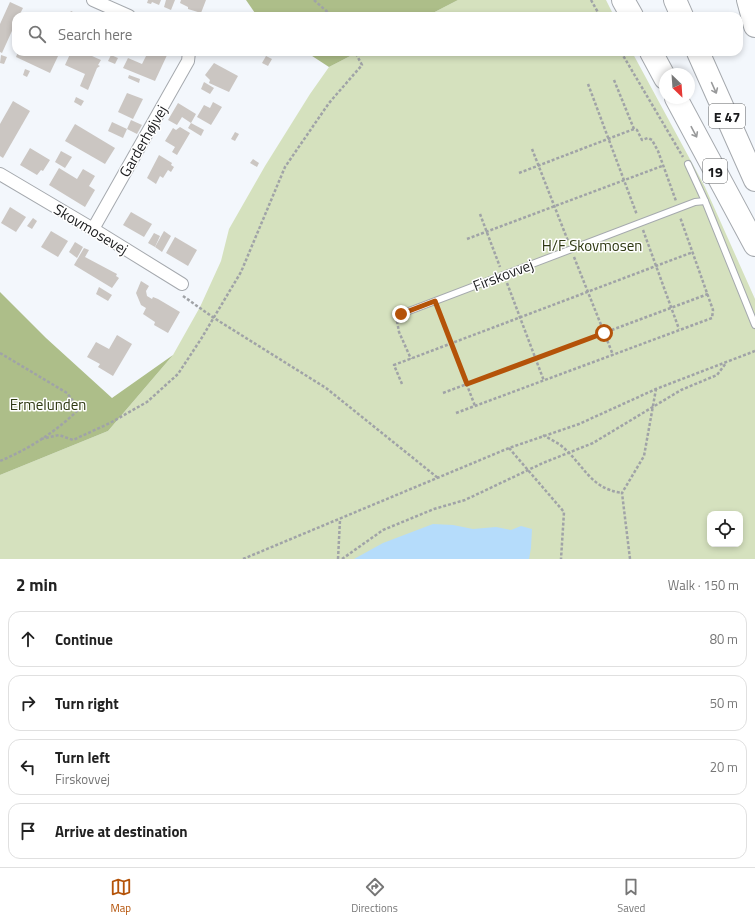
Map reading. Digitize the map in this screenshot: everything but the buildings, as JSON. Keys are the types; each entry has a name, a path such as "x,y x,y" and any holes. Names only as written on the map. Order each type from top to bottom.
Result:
{"highway":[{"path":"623,0 630,12"},
{"path":"675,0 680,12"},
{"path":"748,0 755,26"},
{"path":"653,56 660,68"},
{"name":"E 47","path":"700,56 755,180"},
{"name":"19","path":"679,104 755,245"}],"street":[{"path":"94,0 120,12"},
{"name":"Garderhøjvej","path":"94,229 188,61 189,56"},
{"name":"Skovmosevej","path":"0,174 94,229 182,284"}],"lane":[{"path":"688,164 705,201 755,325"},
{"name":"Firskovvej","path":"401,314 695,202 705,201"}],"path":[{"path":"314,0 328,12"},
{"path":"591,0 598,12"},
{"path":"41,439 59,435 73,440 110,423 147,402 178,374 214,318 240,272 285,167 329,103 362,65 357,56"},
{"path":"623,56 688,164"},
{"path":"456,413 712,318 714,310 680,217 679,208 662,166 658,151 652,140 648,138 642,140 637,130 634,129 614,80"},
{"path":"588,84 679,329"},
{"path":"519,173 634,129"},
{"path":"467,240 662,166"},
{"path":"480,214 544,380"},
{"path":"402,384 394,365 693,252"},
{"path":"182,284 178,292 214,318 326,388 438,478"},
{"path":"443,393 536,360 708,294"},
{"path":"435,301 475,406"},
{"path":"401,314 397,319 396,324 411,359"},
{"path":"243,559 340,520 509,448 543,435 579,424 656,389 755,351"},
{"path":"0,353 67,393 79,409 64,424 15,455 0,461"},
{"path":"342,559 383,530 434,509 465,500 593,443 681,390 717,375 727,363"},
{"path":"630,559 622,493 644,456 656,389"},
{"path":"543,435 560,445 597,485 609,491 622,493"},
{"path":"509,448 564,512 561,559"},
{"path":"338,559 340,520"}],"green space":[{"path":"246,0 458,0 435,12 254,12"},
{"path":"458,0 606,0 612,12 435,12"},
{"path":"312,56 350,56 329,67"},
{"name":"H/F Skovmosen","path":"350,56 634,56 705,187 755,299 755,559 0,559 0,475 108,431 173,355 200,307 221,261 229,229 265,166 310,94 329,67"},
{"name":"Ermelunden","path":"0,292 46,338 112,398 173,355 108,431 0,475"}],"water":[{"path":"433,524 453,525 473,529 496,527 511,530 521,526 532,529 529,559 354,559 383,543"}],"route":[{"path":"401,314 435,301 467,384 536,360 604,333"}]}
